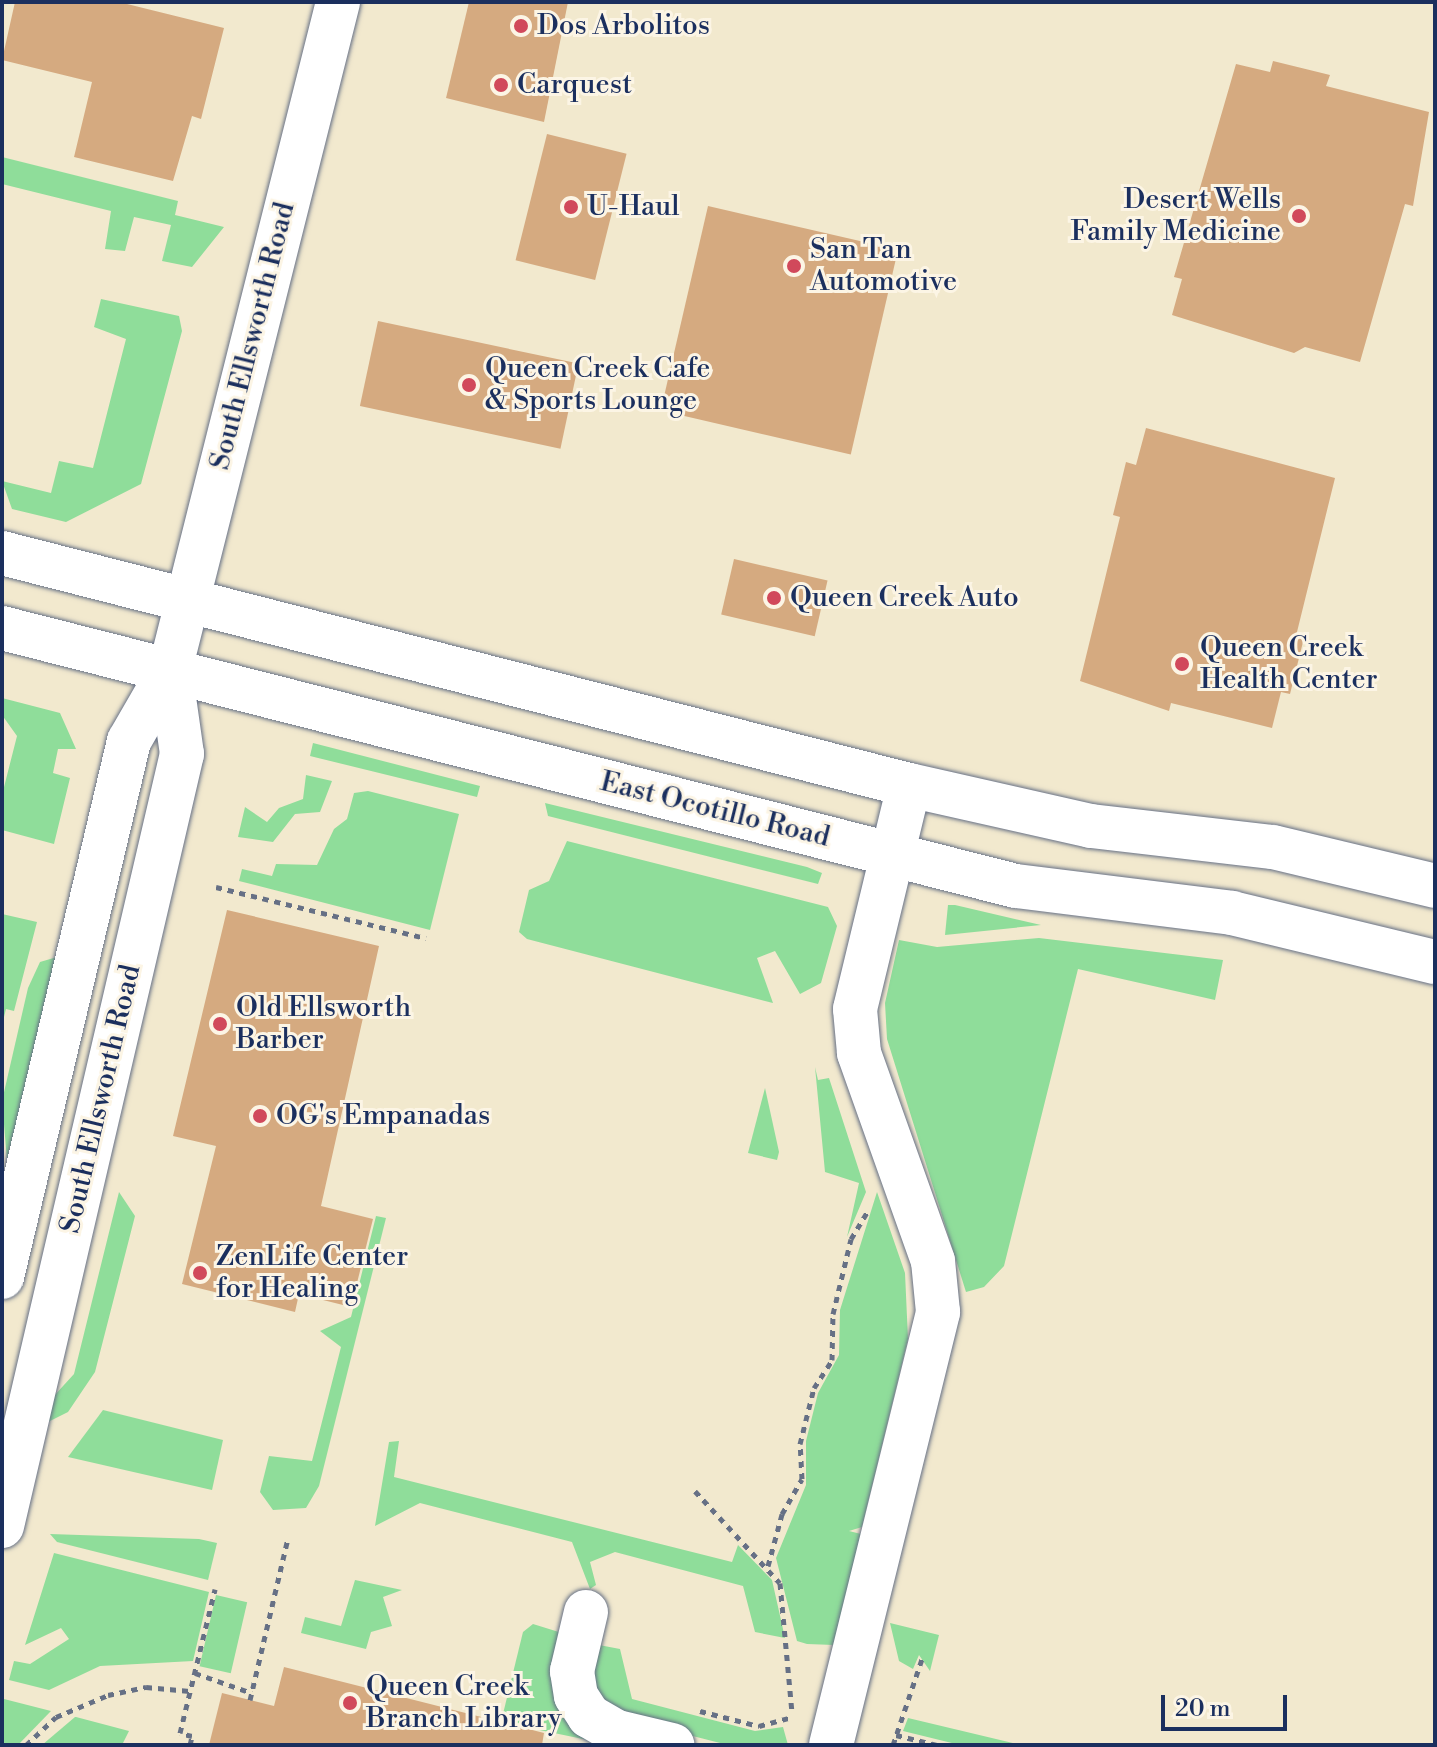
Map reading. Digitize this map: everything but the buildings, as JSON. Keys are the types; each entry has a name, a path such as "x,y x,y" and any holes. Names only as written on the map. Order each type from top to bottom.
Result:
{"main road":[{"name":"South Ellsworth Road","path":"2,1277 9,1217 129,741 170,670 184,600 338,2"},
{"path":"2,553 909,785 1091,826 1273,847 1435,886"},
{"name":"East Ocotillo Road","path":"2,628 1016,886 1232,913 1435,962"},
{"name":"South Ellsworth Road","path":"2,1526 182,754 170,670"},
{"path":"812,1737 938,1312 933,1261 859,1053 855,1009 909,785"},
{"path":"586,1612 572,1671 589,1716 617,1732 677,1726"}],"path":[{"path":"216,887 426,938"},
{"path":"768,1566 782,1514 802,1479 800,1444 814,1388 832,1360 833,1314 851,1239 869,1200"},
{"path":"695,1491 768,1566 785,1607 792,1717 812,1737"},
{"path":"250,1700 288,1538"},
{"path":"190,1745 192,1736 180,1733 215,1589"},
{"path":"893,1745 922,1659"},
{"path":"195,1673 252,1693"},
{"path":"26,1745 56,1717 108,1695 146,1687 190,1691"},
{"path":"677,1726 759,1726 792,1717"},
{"path":"896,1735 937,1745"}],"green space":[{"path":"2,157 178,201 175,215 224,227 192,267 162,261 171,225 134,217 125,251 105,249 111,211 2,184"},
{"path":"101,299 179,316 182,331 141,484 66,522 12,509 2,481 51,493 59,461 93,468 126,339 94,327"},
{"path":"2,698 60,713 76,749 58,749 53,773 70,778 54,844 2,830 2,795 17,736 2,715"},
{"path":"313,743 480,786 477,797 310,756"},
{"path":"306,775 332,781 320,812 295,814 273,842 238,837 245,807 267,822 279,808 303,799"},
{"path":"368,791 459,814 430,930 239,881 242,869 272,876 276,864 317,865 334,829 347,819 354,793"},
{"path":"545,803 822,873 818,884 548,816"},
{"path":"567,841 828,907 837,926 821,983 800,994 775,951 757,958 773,1003 527,939 519,932 529,890 549,881"},
{"path":"948,905 955,905 1041,925 945,935"},
{"path":"2,914 37,922 14,1011 6,1009 2,1025"},
{"path":"1039,938 1223,960 1215,1000 1078,969 1004,1266 984,1287 966,1292 887,1039 885,1003 899,940 937,947"},
{"path":"57,957 7,1160 2,1101 28,988 40,962"},
{"path":"815,1067 818,1080 829,1078 866,1192 847,1237 859,1183 825,1172"},
{"path":"765,1088 779,1152 777,1160 748,1153"},
{"path":"119,1192 135,1216 95,1372 68,1412 48,1422 53,1397 74,1374"},
{"path":"877,1192 905,1273 908,1339 862,1527 849,1531 861,1534 834,1645 807,1644 797,1641 776,1558 806,1485 806,1441 818,1393 839,1355 840,1310"},
{"path":"376,1216 386,1218 319,1486 306,1508 273,1510 260,1492 269,1456 312,1461 341,1347 320,1331 351,1317"},
{"path":"103,1410 223,1440 212,1490 68,1457"},
{"path":"399,1441 394,1477 732,1562 738,1545 772,1580 785,1638 755,1632 743,1586 615,1552 590,1562 596,1585 590,1589 572,1542 420,1503 375,1526 389,1442"},
{"path":"50,1534 199,1539 217,1543 208,1580 57,1542"},
{"path":"54,1553 209,1592 193,1661 100,1666 49,1690 9,1680 14,1661 30,1664 69,1639 61,1628 25,1645"},
{"path":"355,1580 402,1590 383,1597 392,1626 371,1632 366,1649 301,1633 305,1617 341,1626"},
{"path":"216,1595 247,1602 231,1673 200,1666"},
{"path":"890,1623 939,1635 930,1671 919,1655 913,1669 899,1661"},
{"path":"533,1624 562,1633 612,1745 501,1722 523,1632"},
{"path":"599,1645 620,1649 632,1699 755,1731 783,1727 788,1745 728,1745 626,1719 605,1707 591,1680"},
{"path":"4,1699 51,1711 18,1745 2,1745"},
{"path":"75,1717 129,1731 122,1745 42,1745"},
{"path":"908,1718 1021,1745 960,1745 903,1731"}],"place":[{"name":"Dos Arbolitos","path":"521,26"},
{"name":"Carquest","path":"501,85"},
{"name":"U-Haul","path":"571,207"},
{"name":"Desert Wells Family Medicine","path":"1299,216"},
{"name":"San Tan Automotive","path":"794,266"},
{"name":"Queen Creek Cafe & Sports Lounge","path":"469,385"},
{"name":"Queen Creek Auto","path":"774,598"},
{"name":"Queen Creek Health Center","path":"1182,664"},
{"name":"Old Ellsworth Barber","path":"220,1024"},
{"name":"OG's Empanadas","path":"260,1116"},
{"name":"ZenLife Center for Healing","path":"200,1273"},
{"name":"Queen Creek Branch Library","path":"350,1703"}]}
